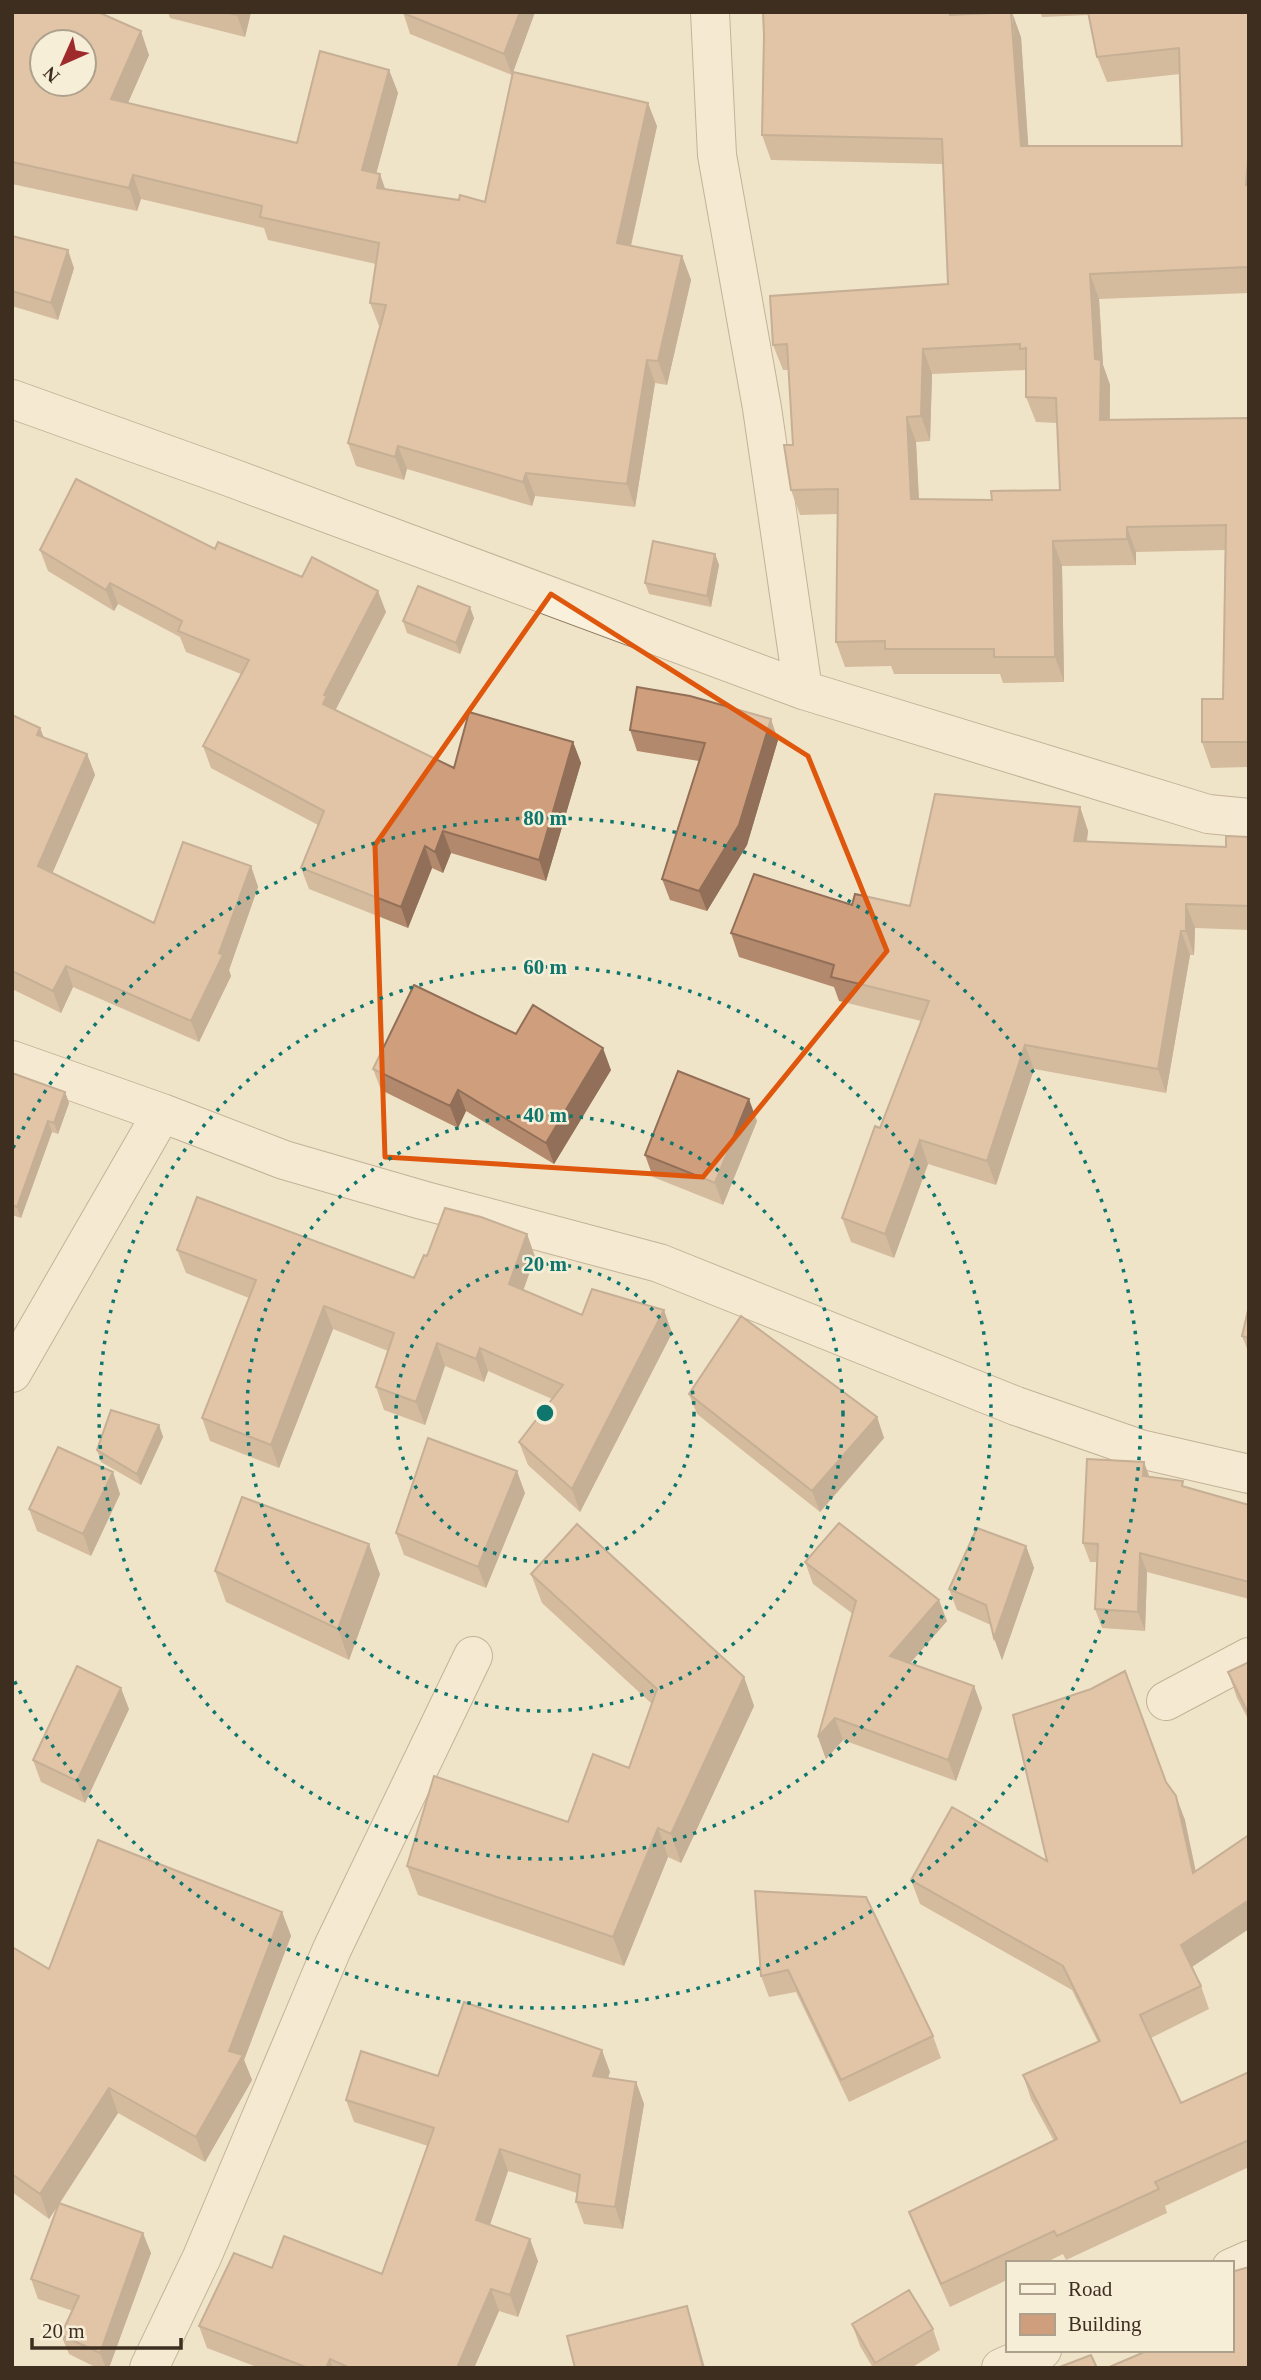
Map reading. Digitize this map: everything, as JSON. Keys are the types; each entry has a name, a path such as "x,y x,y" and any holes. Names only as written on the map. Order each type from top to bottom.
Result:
{"street":[{"path":"710,12 718,155 762,408 803,690"},
{"path":"12,399 223,474 803,690 1208,814 1249,818"},
{"path":"12,1060 284,1160 659,1263 1016,1406 1140,1449 1249,1475"},
{"path":"12,1373 162,1113"},
{"path":"149,2368 202,2257 332,1949 473,1656"},
{"path":"1166,1700 1249,1657"},
{"path":"1233,2267 1249,2260"},
{"path":"1001,2368 1037,2352"}],"highlighted area":[{"path":"551,594 808,756 887,951 703,1177 385,1157 375,845"}],"building":[{"path":"12,12 98,12 141,31 111,99 297,143 320,51 389,70 362,170 380,174 377,188 459,200 460,195 485,202 513,72 648,103 617,243 682,256 658,361 647,360 627,484 526,473 523,482 398,446 395,457 348,443 386,305 370,303 379,243 260,217 262,206 133,175 129,188 12,162"},
{"path":"403,12 520,12 504,54"},
{"path":"763,12 949,12 950,15 1011,12 1021,146 1182,146 1179,48 1097,57 1088,12 1249,12 1249,148 1246,185 1249,185 1249,267 1090,274 1095,359 1101,360 1100,420 1249,418 1249,742 1202,742 1202,699 1223,699 1226,525 1127,527 1127,539 1053,541 1055,657 994,657 994,649 885,649 885,641 836,642 838,489 791,490 784,445 793,445 787,344 773,345 770,296 948,284 942,139 762,135","holes":["1020,344 1020,349 1026,348 1026,397 1056,398 1060,490 991,491 992,500 911,499 907,417 921,416 923,349"]},
{"path":"12,236 68,250 51,303 12,291"},
{"path":"76,479 215,549 218,542 302,577 312,557 378,591 324,695 327,696 323,704 454,768 469,712 573,742 539,860 443,831 435,852 425,846 401,907 301,868 324,811 203,746 249,660 178,631 182,621 110,583 106,590 40,550"},
{"path":"653,541 715,554 707,596 645,583"},
{"path":"418,586 470,607 456,643 403,621"},
{"path":"637,687 690,696 771,719 739,825 699,891 662,879 705,743 630,730"},
{"path":"12,715 40,728 37,735 87,754 38,866 154,923 183,842 251,866 219,953 223,955 191,1021 66,966 53,991 12,971"},
{"path":"935,794 1080,807 1074,841 1226,847 1226,836 1249,837 1249,906 1186,904 1186,931 1181,931 1158,1069 1025,1045 987,1161 920,1140 885,1234 842,1218 875,1126 880,1128 929,1001 831,977 834,965 731,933 754,874 852,905 855,894 910,906"},
{"path":"414,985 516,1034 533,1005 603,1048 546,1143 458,1090 450,1106 373,1069"},
{"path":"678,1071 749,1099 715,1183 645,1155"},
{"path":"12,1073 65,1092 54,1123 48,1121 17,1207 12,1205"},
{"path":"197,1197 414,1278 424,1255 427,1256 445,1208 481,1217 527,1234 509,1284 582,1315 592,1289 664,1310 572,1489 519,1442 563,1385 480,1348 476,1359 437,1343 416,1402 376,1387 394,1333 324,1306 271,1445 202,1418 256,1280 177,1250"},
{"path":"1249,1306 1249,1338 1242,1336"},
{"path":"741,1316 877,1417 812,1491 689,1394"},
{"path":"111,1410 159,1425 137,1474 97,1450"},
{"path":"428,1438 517,1471 478,1567 396,1533"},
{"path":"58,1447 113,1472 83,1534 29,1509"},
{"path":"1087,1459 1144,1462 1143,1476 1183,1481 1182,1486 1249,1505 1249,1582 1140,1553 1138,1612 1095,1609 1098,1544 1083,1543"},
{"path":"242,1497 369,1544 338,1629 215,1571"},
{"path":"839,1523 939,1600 890,1656 974,1686 948,1760 835,1718 818,1737 856,1601 805,1562"},
{"path":"577,1524 744,1677 671,1834 658,1828 613,1937 407,1866 434,1776 568,1822 593,1754 629,1768 657,1689 531,1574"},
{"path":"977,1528 1026,1546 994,1638 986,1605 949,1589"},
{"path":"1249,1662 1249,1715 1228,1672"},
{"path":"77,1666 121,1688 77,1781 33,1760"},
{"path":"1125,1671 1166,1782 1176,1796 1193,1873 1249,1835 1249,1900 1181,1945 1201,1986 1140,2015 1181,2103 1249,2072 1249,2140 1155,2182 1159,2189 1057,2236 1054,2231 941,2284 909,2212 1057,2139 1023,2075 1100,2041 1063,1966 911,1880 952,1807 1047,1861 1013,1715 1091,1689"},
{"path":"98,1840 282,1912 229,2051 243,2055 196,2137 109,2088 40,2194 12,2174 12,1947 49,1969"},
{"path":"755,1891 866,1897 933,2036 841,2080 788,1970 761,1976"},
{"path":"464,2002 602,2050 593,2076 636,2082 615,2207 576,2202 580,2175 500,2149 476,2220 530,2239 510,2295 491,2289 457,2368 350,2368 330,2359 326,2368 308,2368 199,2326 234,2253 272,2268 284,2236 382,2274 434,2128 346,2100 361,2051 438,2076"},
{"path":"59,2203 143,2233 100,2353 61,2335 79,2296 31,2279"},
{"path":"1249,2267 1249,2368 1107,2368 1144,2352 1233,2352 1233,2271"},
{"path":"909,2290 933,2329 875,2363 852,2324"},
{"path":"687,2306 703,2368 575,2368 567,2336"},
{"path":"1091,2355 1097,2368 1057,2368"}]}
